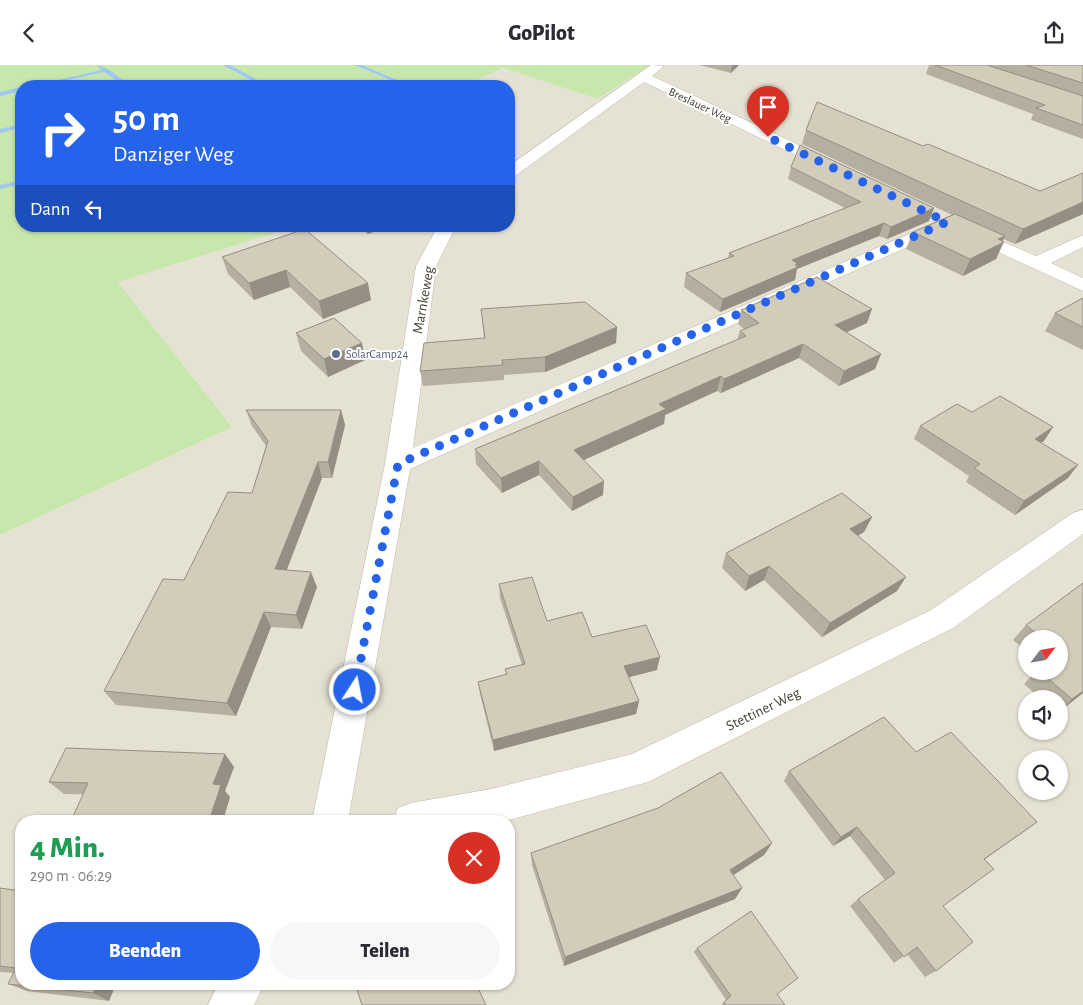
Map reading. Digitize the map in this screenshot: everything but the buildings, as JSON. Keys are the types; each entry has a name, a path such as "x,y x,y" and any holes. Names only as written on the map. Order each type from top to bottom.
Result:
{"street":[{"path":"515,169 660,65"},
{"name":"Breslauer Weg","path":"643,77 849,175"},
{"path":"398,464 938,218 1083,285"},
{"name":"Marnkeweg","path":"331,815 398,464 426,266 443,232"},
{"path":"1036,263 1083,240"},
{"name":"Stettiner Weg","path":"445,815 491,807 636,770 804,689 942,619 1083,520"},
{"path":"229,1005 239,990"}],"shaded area":[{"path":"650,65 1083,65 1083,1005 0,1005 0,535 232,427 118,282 278,232 515,232 515,80 478,80 503,68 598,99"}],"green space":[{"path":"0,65 650,65 598,99 503,68 478,80 15,80 15,232 278,232 118,282 232,427 0,535"}],"waterway":[{"path":"226,65 255,80"},
{"path":"358,65 394,80"},
{"path":"99,66 105,70"},
{"path":"62,80 105,70"},
{"path":"105,70 119,80"},
{"path":"0,94 15,90"},
{"path":"0,131 15,127"},
{"path":"0,187 15,183"}],"place":[{"name":"SolarCamp24","path":"336,354"}],"route":[{"path":"355,690 398,464 947,222 768,137"}]}
